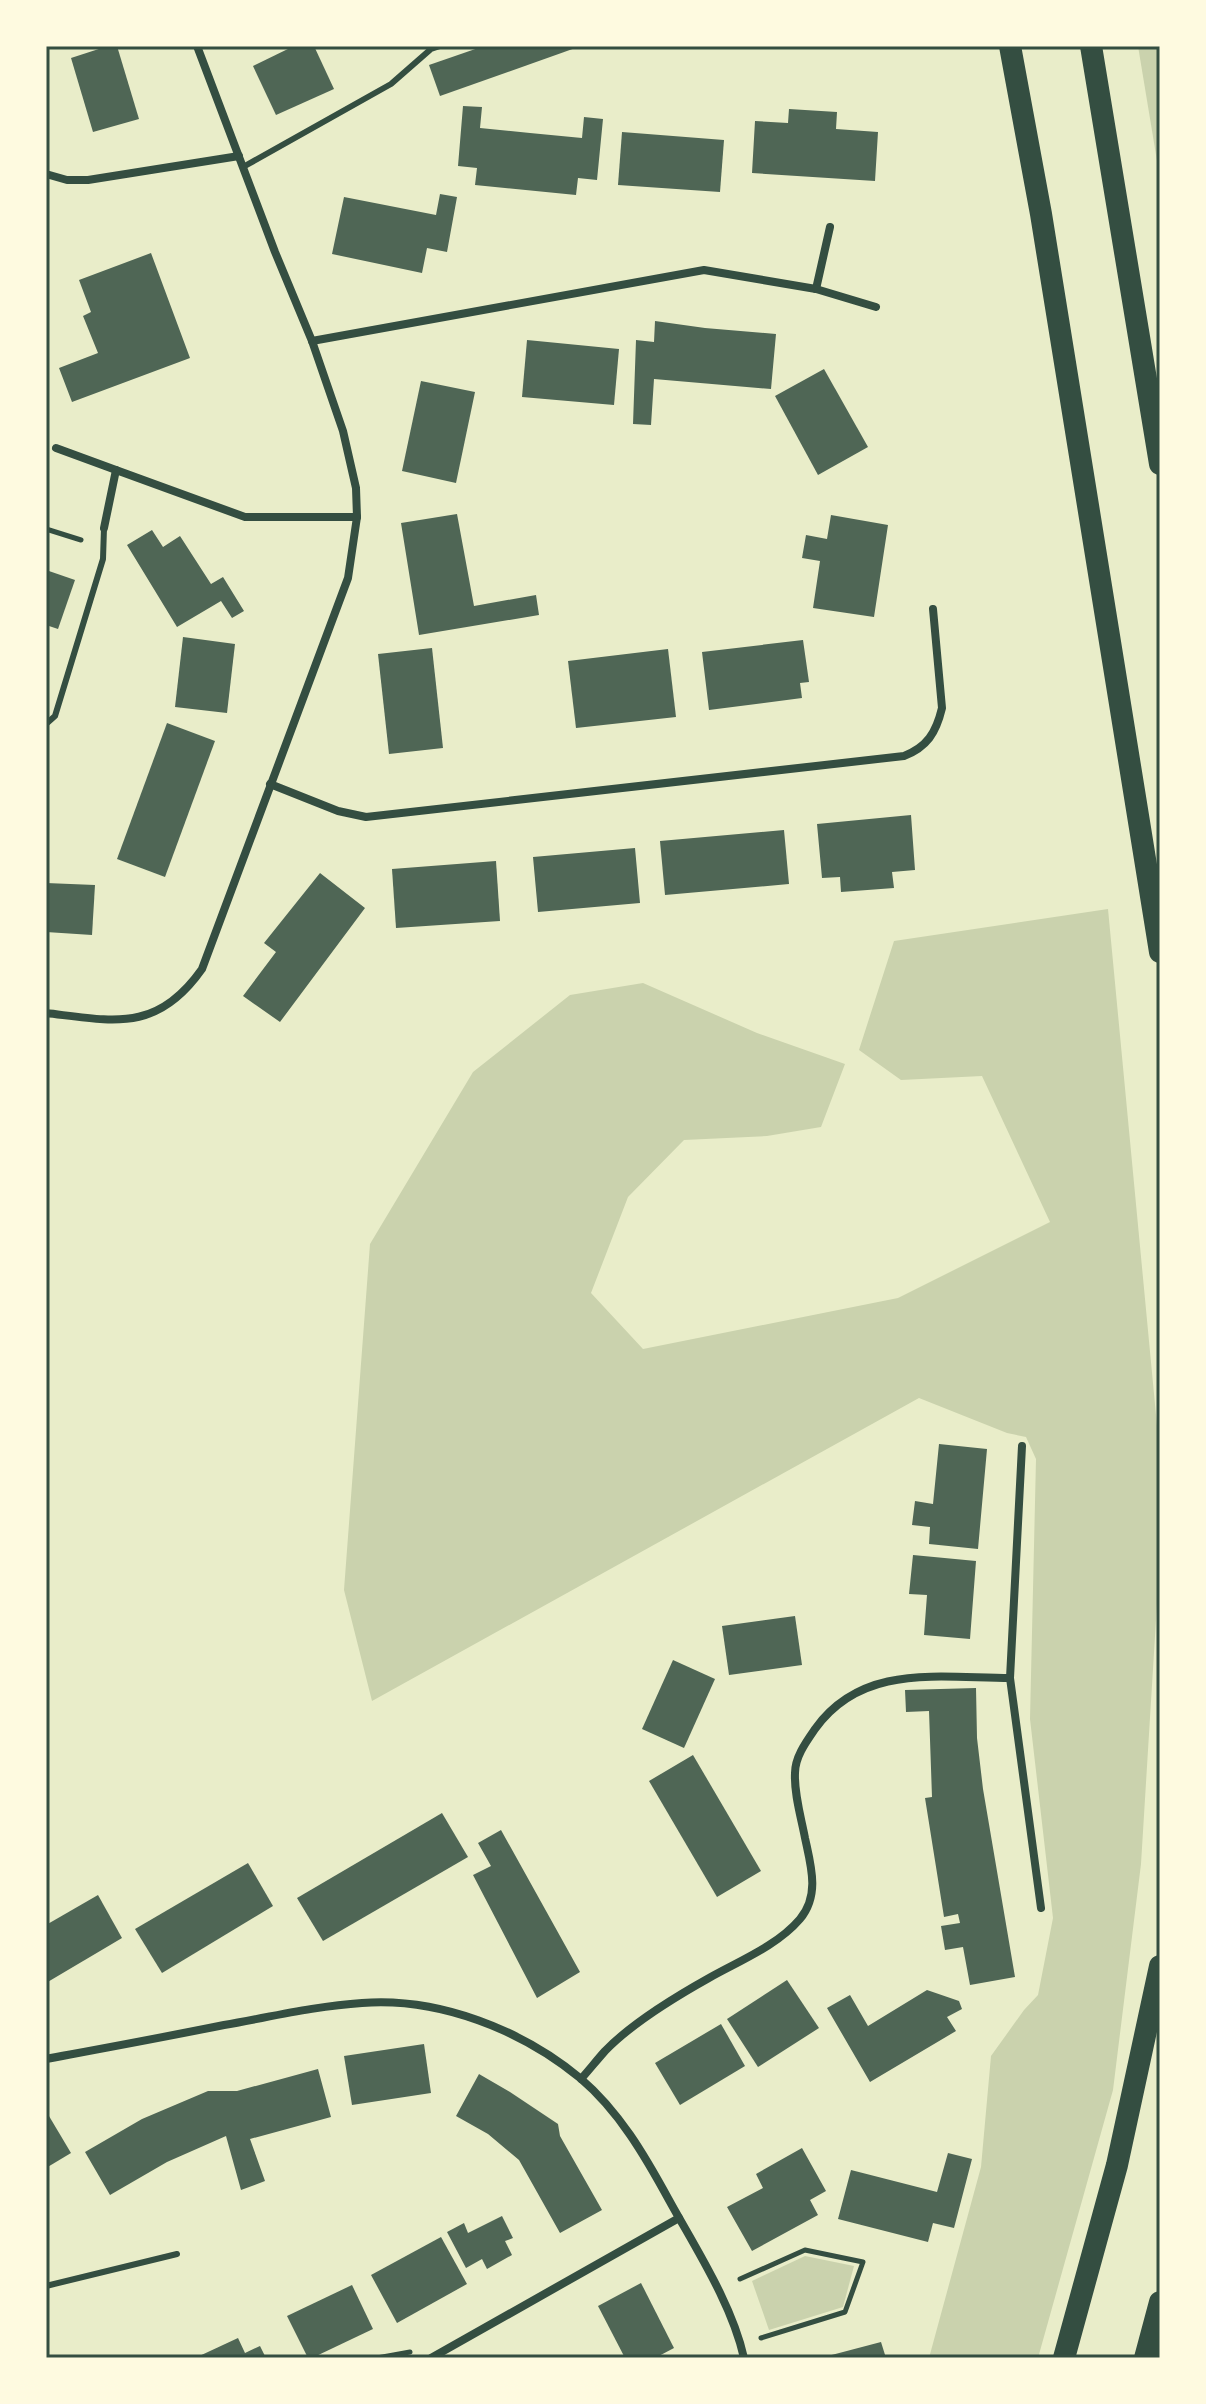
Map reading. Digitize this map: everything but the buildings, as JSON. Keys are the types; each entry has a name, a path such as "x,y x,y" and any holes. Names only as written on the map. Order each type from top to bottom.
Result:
{"highway":[{"path":"1010,46 1041,214 1160,952"},
{"path":"1091,46 1160,464"},
{"path":"1064,2358 1117,2165 1160,1966"},
{"path":"1145,2358 1160,2302"}],"street":[{"path":"46,1013 112,1020 139,1018 160,1010 178,998 202,969 348,578 357,517 351,462 312,341 197,46"},
{"path":"46,174 67,180 88,180 239,156"},
{"path":"816,289 830,227"},
{"path":"312,341 704,270 816,289 876,307"},
{"path":"56,448 245,517 357,517"},
{"path":"104,528 116,470"},
{"path":"270,784 338,811 366,817 904,756 920,750 930,739 942,708 933,609"},
{"path":"1022,1446 1010,1678 1041,1908"},
{"path":"581,2079 625,2033 689,1989 786,1933 802,1916 813,1896 812,1870 794,1770 804,1745 822,1720 845,1699 868,1686 901,1678 1010,1678"},
{"path":"46,2059 261,2018 364,2003 408,2004 489,2024 530,2045 581,2079 623,2124 644,2154 731,2315 744,2358"},
{"path":"431,2358 679,2218"}],"lane":[{"path":"243,167 391,84 431,49 440,46"},
{"path":"46,724 55,716 103,559 104,528"},
{"path":"46,2286 177,2254"}],"path":[{"path":"718,2291 805,2250 863,2262 845,2312 772,2333 742,2346"}],"green space":[{"path":"1138,46 1160,46 1160,179"},
{"path":"1108,909 1160,1457 1160,1555 1141,1864 1113,2090 1038,2358 929,2358 981,2167 991,2056 1038,1995 1053,1918 1030,1719 1036,1459 1026,1437 1007,1433 919,1398 372,1701 344,1590 370,1244 473,1072 570,995 643,983 757,1033 845,1064 821,1127 767,1136 684,1140 628,1197 591,1293 643,1349 898,1298 1050,1222 982,1076 901,1080 859,1050 894,941"},
{"path":"805,2256 854,2266 843,2307 769,2330 752,2281"}]}
